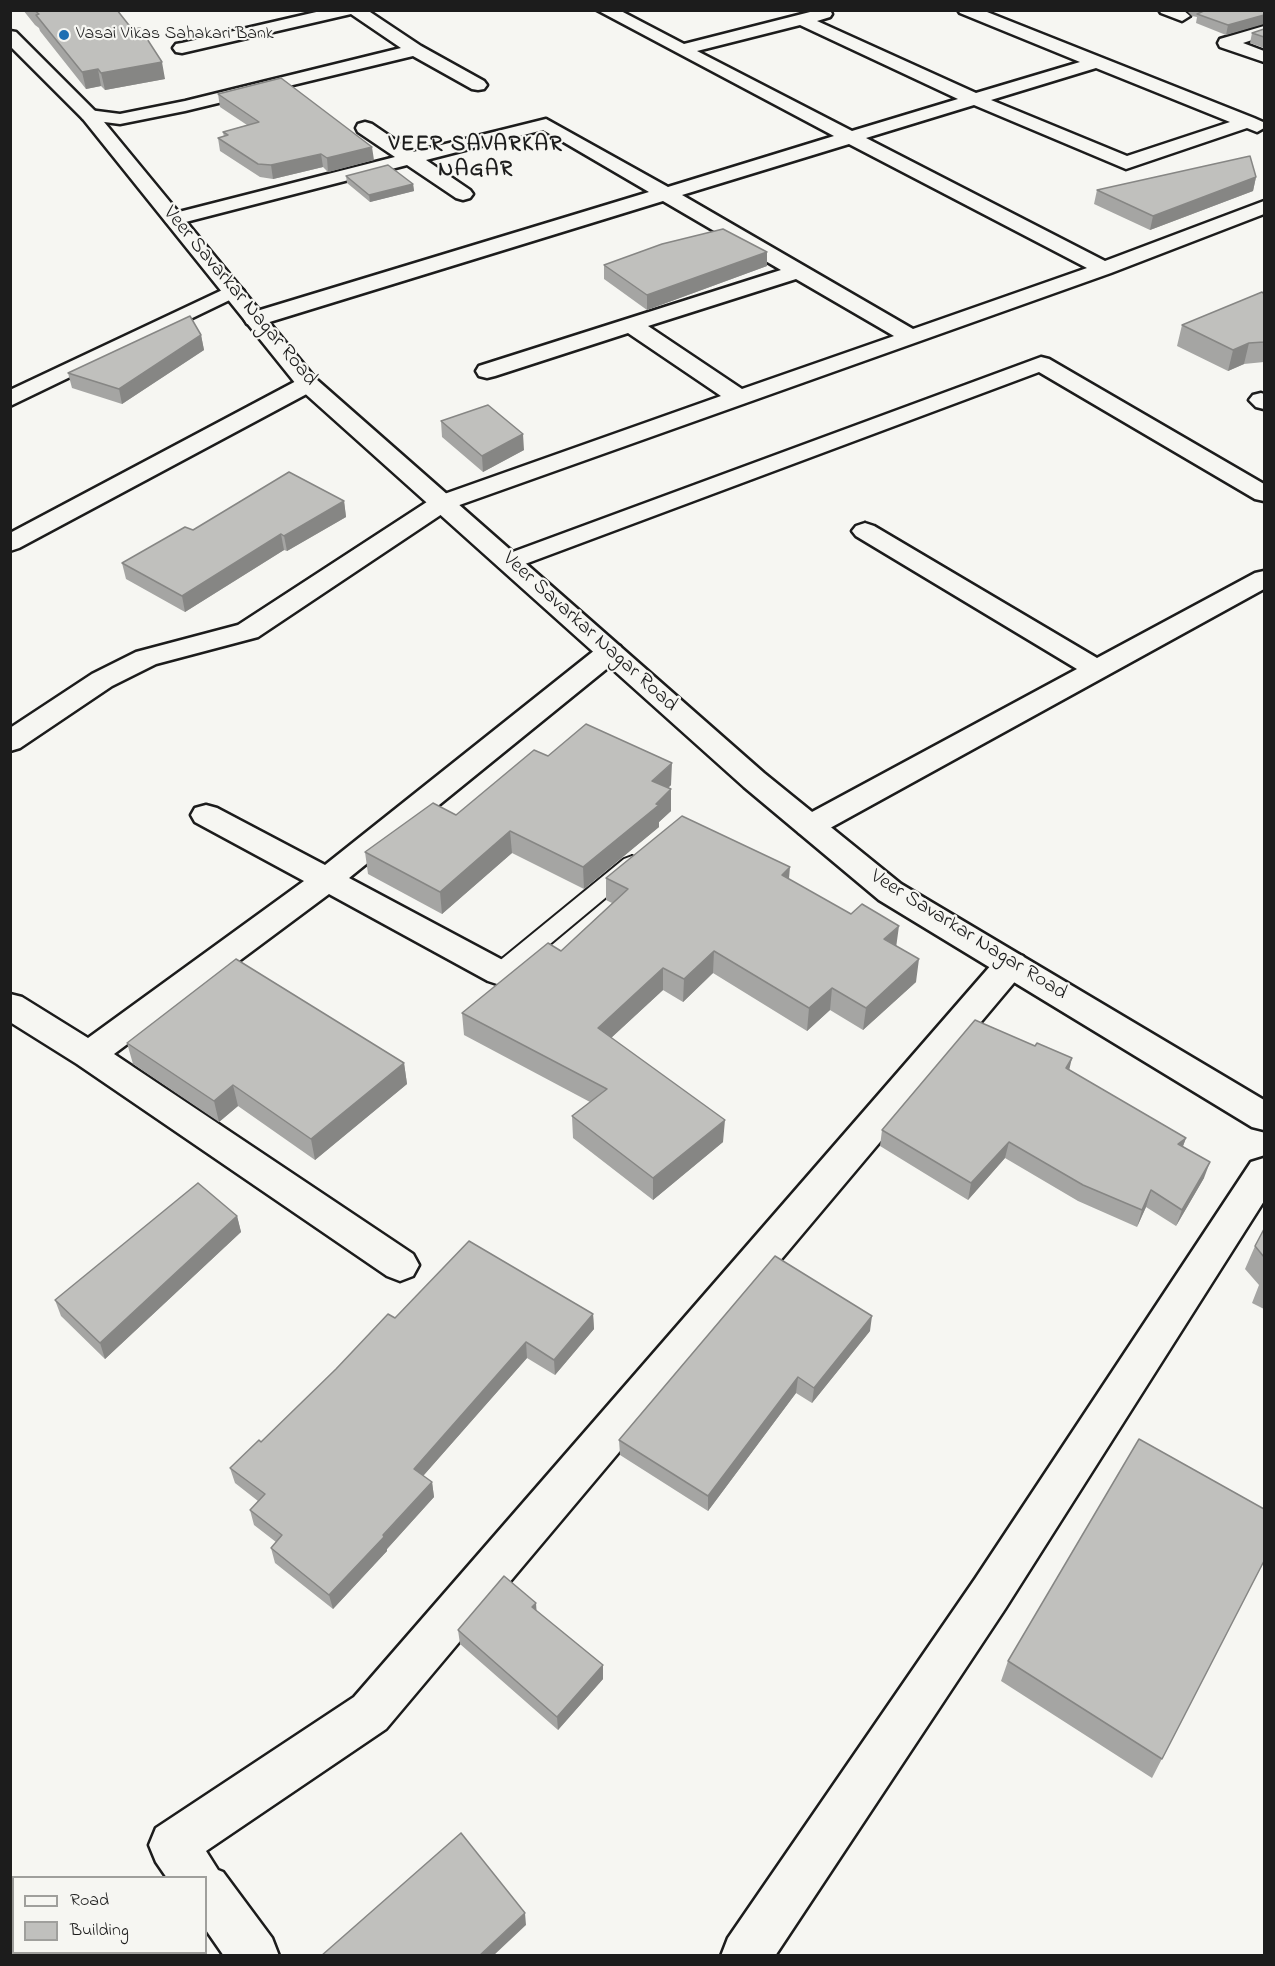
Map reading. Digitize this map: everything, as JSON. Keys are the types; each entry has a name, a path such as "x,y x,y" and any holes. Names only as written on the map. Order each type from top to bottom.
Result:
{"street":[{"path":"182,48 349,10"},
{"path":"355,10 415,50 478,85"},
{"path":"604,10 1104,269"},
{"path":"682,50 837,10"},
{"path":"966,10 1256,126"},
{"path":"802,20 1126,164 1256,126"},
{"path":"1264,31 1226,43 1264,57"},
{"name":"Veer Savarkar Nagar Road","path":"10,36 89,115 308,384 754,780 890,892 1264,1117"},
{"path":"89,115 120,119 184,106 415,50"},
{"path":"255,319 1097,62"},
{"path":"174,219 546,124 911,337"},
{"path":"365,128 463,194"},
{"path":"10,742 102,680 146,658 249,631 442,503 1104,269 1264,207"},
{"path":"487,371 798,271"},
{"path":"10,399 233,291"},
{"path":"631,325 739,398"},
{"path":"508,562 1041,364 1264,494"},
{"path":"10,543 308,384"},
{"path":"865,531 1097,670"},
{"path":"810,826 1264,579"},
{"path":"89,1055 327,880 610,652"},
{"path":"207,815 500,973"},
{"path":"196,1876 173,1845 370,1713 1011,964"},
{"path":"10,1006 89,1055 400,1265"},
{"path":"746,1956 990,1594 1264,1172"},
{"path":"207,1890 254,1956"}],"lane":[{"path":"500,973 644,854"}],"building":[{"path":"34,10 117,10 132,29 140,28 162,62 101,73 98,69 82,72"},
{"path":"1206,10 1264,10 1264,15 1228,25 1197,14"},
{"path":"1264,29 1264,37 1252,33"},
{"path":"281,78 372,147 327,158 321,154 271,165 258,164 218,138 228,135 223,132 259,122 218,94"},
{"path":"1250,156 1256,177 1153,216 1097,190"},
{"path":"388,165 413,184 369,195 346,176"},
{"path":"723,229 767,252 647,295 604,265 662,244"},
{"path":"1262,292 1264,294 1264,342 1249,343 1233,350 1182,325"},
{"path":"190,316 201,335 119,389 68,373"},
{"path":"488,405 523,434 482,456 441,421"},
{"path":"289,472 344,501 284,536 281,534 182,596 122,563 185,527 193,530"},
{"path":"586,724 672,763 652,781 671,789 656,804 659,805 583,867 510,831 440,892 365,852 433,803 456,815 534,750 548,756"},
{"path":"682,816 790,867 782,875 851,914 862,904 899,926 884,939 919,959 866,1008 832,988 809,1008 714,951 684,979 663,968 598,1028 725,1120 653,1178 572,1116 607,1089 462,1013 548,943 561,951 628,889 606,878"},
{"path":"236,959 404,1063 311,1139 233,1085 214,1101 127,1043"},
{"path":"975,1020 1035,1046 1037,1043 1072,1058 1066,1068 1186,1138 1178,1144 1210,1162 1182,1210 1151,1190 1142,1210 1083,1185 1009,1142 971,1183 882,1130"},
{"path":"198,1183 237,1216 100,1343 55,1300"},
{"path":"1264,1229 1264,1257 1255,1246"},
{"path":"469,1241 593,1314 554,1360 526,1342 414,1469 432,1482 329,1595 271,1548 282,1535 250,1510 265,1494 230,1468 259,1440 261,1442 336,1369 388,1314 395,1318"},
{"path":"775,1256 872,1316 814,1388 798,1377 708,1496 619,1440"},
{"path":"1139,1439 1264,1509 1264,1561 1162,1759 1008,1661"},
{"path":"504,1576 536,1603 532,1607 603,1665 557,1717 458,1630"},
{"path":"461,1833 525,1913 479,1956 321,1956"}],"place":[{"name":"Vasai Vikas Sahakari Bank","path":"64,35"}],"district":[{"name":"VEER SAVARKAR NAGAR","path":"476,158"}]}
